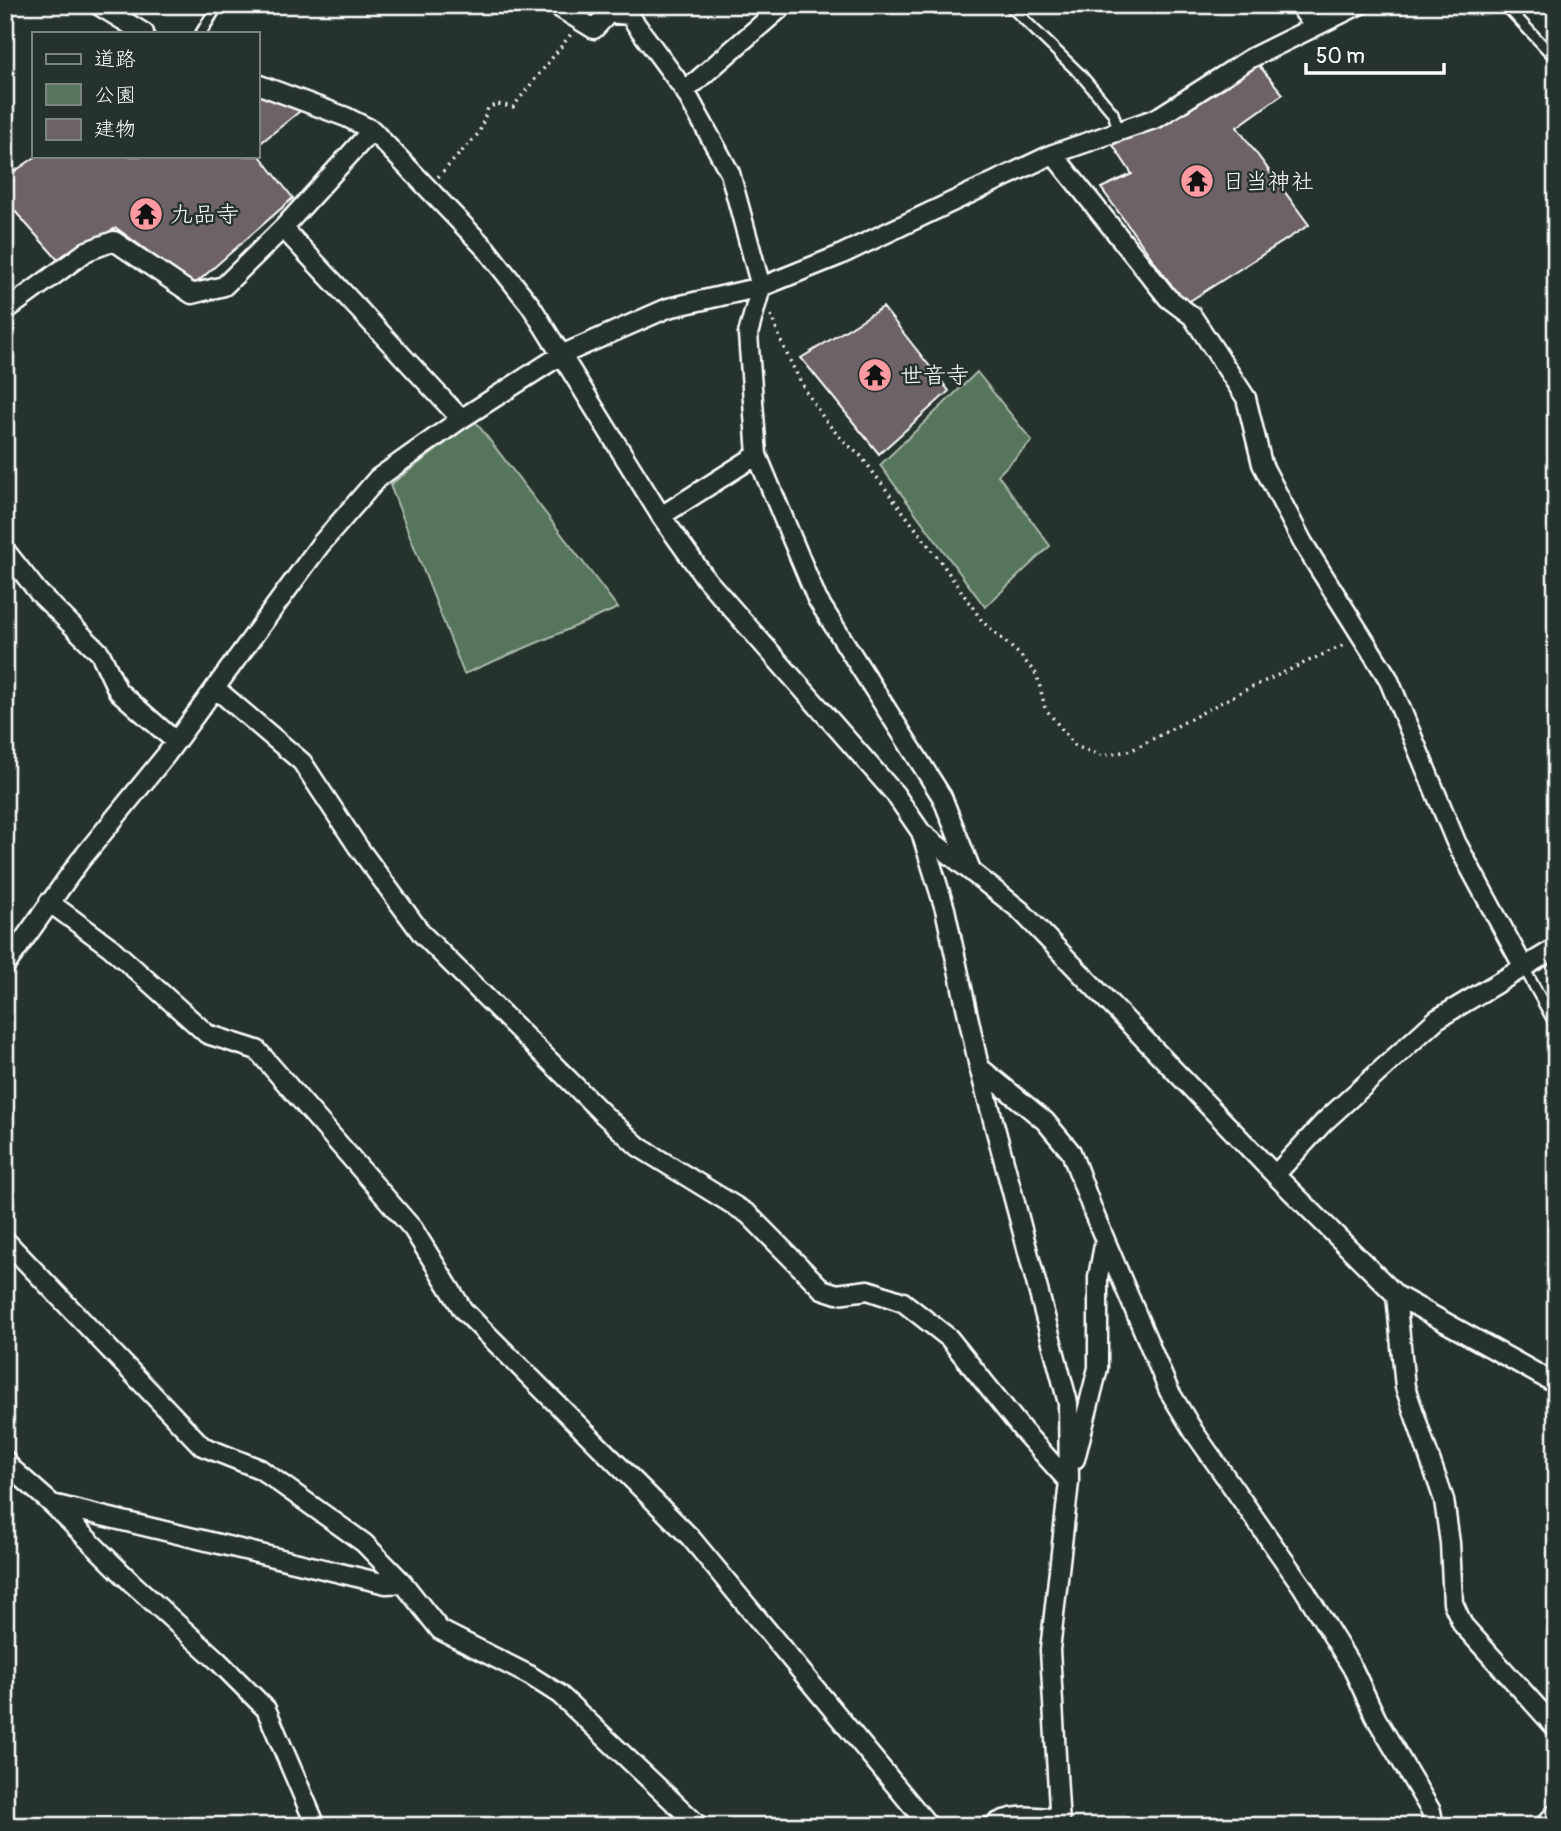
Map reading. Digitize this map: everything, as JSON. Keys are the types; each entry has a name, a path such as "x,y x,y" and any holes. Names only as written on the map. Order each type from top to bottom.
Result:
{"street":[{"path":"98,5 142,32"},
{"path":"555,5 594,29 609,13 629,15 685,91 730,173 761,287 748,334 757,455 817,599 942,797 971,872"},
{"path":"685,91 784,5"},
{"path":"1299,5 1314,26"},
{"path":"5,965 79,862 166,755 320,545 378,478 461,419 561,355 668,308 761,287 850,250 1053,153 1157,118 1251,58 1359,5"},
{"path":"259,85 346,117 372,130 486,249 531,306 661,516 706,579 895,794 920,832 945,909 979,1067 1068,1403 1069,1482 1050,1650 1060,1822 1024,1815 999,1821 992,1826"},
{"path":"5,311 87,251 114,241 192,293 225,286 283,228 372,130"},
{"path":"1053,153 1168,298 1192,316 1246,398 1262,464 1303,543 1393,688 1456,842 1523,966"},
{"path":"283,228 461,419"},
{"path":"661,516 757,455"},
{"path":"5,550 38,592 100,653 118,691 175,741"},
{"path":"215,688 302,762 358,847 422,934 603,1114 639,1147 748,1214 822,1289 837,1294 868,1290 903,1302 949,1338 1024,1432 1069,1482"},
{"path":"920,832 1020,910 1275,1175 1396,1295 1556,1384"},
{"path":"49,902 110,947 208,1034 257,1050 413,1229 463,1310 690,1537 929,1826"},
{"path":"1275,1175 1324,1122 1437,1019 1556,948"},
{"path":"979,1067 1045,1121 1071,1152 1169,1391 1194,1432 1302,1586 1353,1669 1376,1718 1431,1811 1434,1826"},
{"path":"5,1240 202,1446 260,1469 364,1543 403,1583 440,1630 559,1693 699,1826"},
{"path":"1069,1482 1098,1368 1098,1277 1105,1240"},
{"path":"1396,1295 1405,1387 1444,1500 1450,1543 1453,1603 1463,1625 1556,1728"},
{"path":"5,1460 266,1709 316,1826"},
{"path":"52,1504 386,1584 403,1583"},
{"path":"1544,1826 1556,1813"}],"lane":[{"path":"202,32 218,5"},
{"path":"1009,5 1081,75 1113,113 1119,133"},
{"path":"1505,5 1556,59"},
{"path":"1523,966 1556,1026"}],"path":[{"path":"428,189 479,133 488,108 497,104 513,107 581,21"},
{"path":"761,287 785,353 827,424 846,445 860,455 942,562 982,621 1020,655 1037,675 1045,708 1075,746 1103,756 1132,750 1241,692 1360,636"}],"green space":[{"path":"977,372 1032,441 998,475 1050,546 985,607 880,465"},
{"path":"475,421 618,608 464,674 390,485"}],"building":[{"name":"日当神社","path":"1257,63 1283,94 1237,127 1309,225 1185,304 1101,188 1132,174 1113,145"},
{"name":"九品寺","path":"259,87 310,103 259,144"},
{"name":"九品寺","path":"259,155 293,198 194,285 116,228 58,260 5,200 5,178 34,158 259,158"},
{"name":"世音寺","path":"883,307 949,391 879,454 801,358"}],"place":[{"name":"日当神社","path":"1197,181"},
{"name":"九品寺","path":"146,214"},
{"name":"世音寺","path":"875,375"}]}
